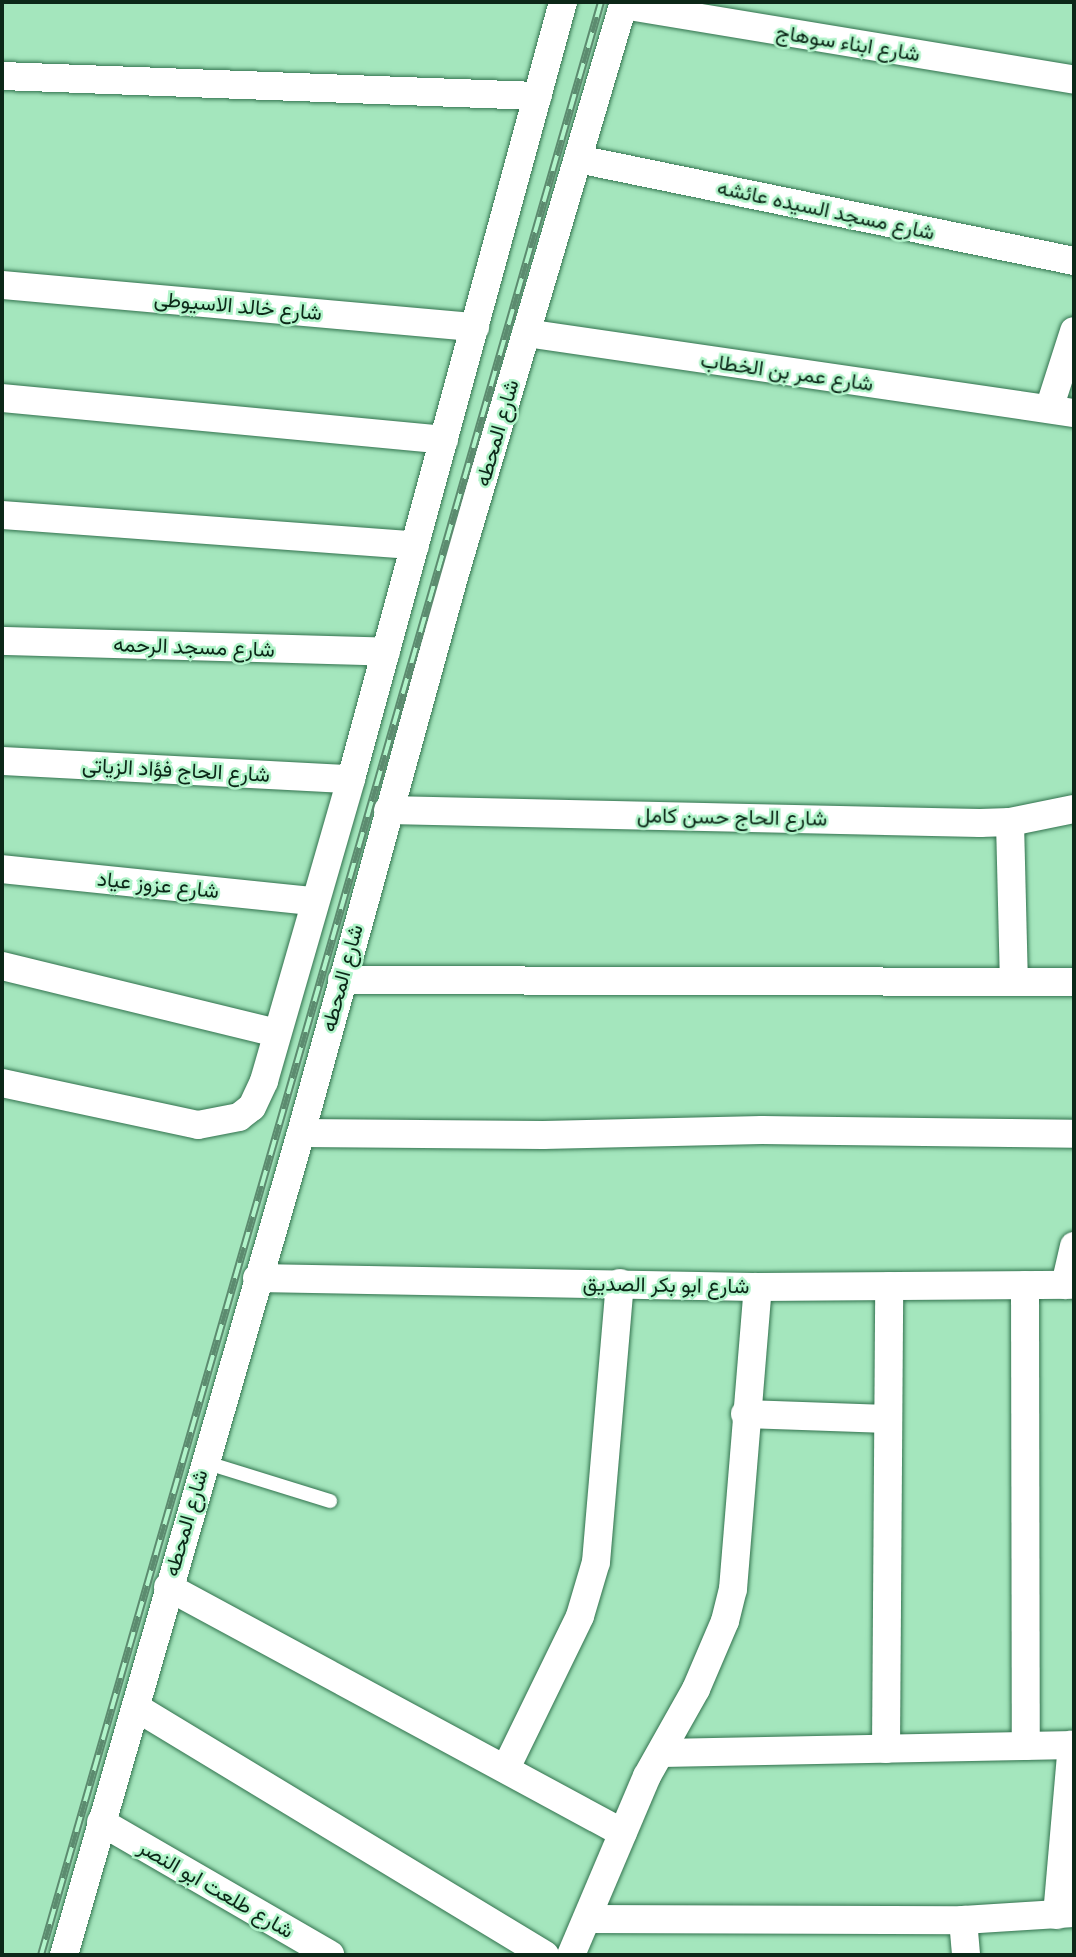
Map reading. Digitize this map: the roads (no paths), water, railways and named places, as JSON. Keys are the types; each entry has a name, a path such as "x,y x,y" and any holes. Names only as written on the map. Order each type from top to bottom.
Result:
{"street":[{"path":"2,1083 198,1125 221,1123 252,1107 278,1033 351,779 563,2"},
{"name":"شارع ابناء سوهاج","path":"623,3 1074,80"},
{"name":"شارع المحطه","path":"64,1955 101,1822 137,1708 168,1587 257,1278 301,1133 388,810 623,3"},
{"path":"2,76 538,96"},
{"name":"شارع مسجد السيده عائشه","path":"578,159 1074,261"},
{"name":"شارع خالد الاسيوطى","path":"2,285 475,327"},
{"path":"1061,411 1074,331"},
{"name":"شارع عمر بن الخطاب","path":"526,333 1061,411"},
{"path":"2,398 443,440"},
{"path":"2,515 415,545"},
{"name":"شارع مسجد الرحمه","path":"2,641 386,652"},
{"name":"شارع الحاج فؤاد الزياتى","path":"2,761 351,779"},
{"name":"شارع الحاج حسن كامل","path":"388,810 1010,822 1074,809"},
{"path":"1010,822 1014,982"},
{"name":"شارع عزوز عياد","path":"2,869 314,901"},
{"path":"2,966 278,1033"},
{"path":"342,980 1074,982"},
{"path":"301,1133 543,1135 762,1130 1074,1134"},
{"path":"1070,1285 1074,1246"},
{"name":"شارع ابو بكر الصديق","path":"257,1278 758,1287 1070,1285"},
{"path":"506,1768 580,1616 596,1562 620,1283"},
{"path":"1025,1285 1026,1746"},
{"path":"886,1749 889,1286"},
{"path":"570,1955 589,1919 647,1776 663,1753 711,1658 733,1589 745,1414 758,1287"},
{"path":"745,1414 888,1419"},
{"path":"168,1587 623,1833"},
{"path":"137,1708 545,1955"},
{"path":"589,1919 963,1920 1066,1914 1073,1745 663,1753"},
{"name":"شارع طلعت ابو النصر","path":"101,1822 330,1955"},
{"path":"963,1920 966,1955"}],"lane":[{"path":"204,1462 330,1501"}],"railway":[{"path":"41,1955 601,2"}]}
